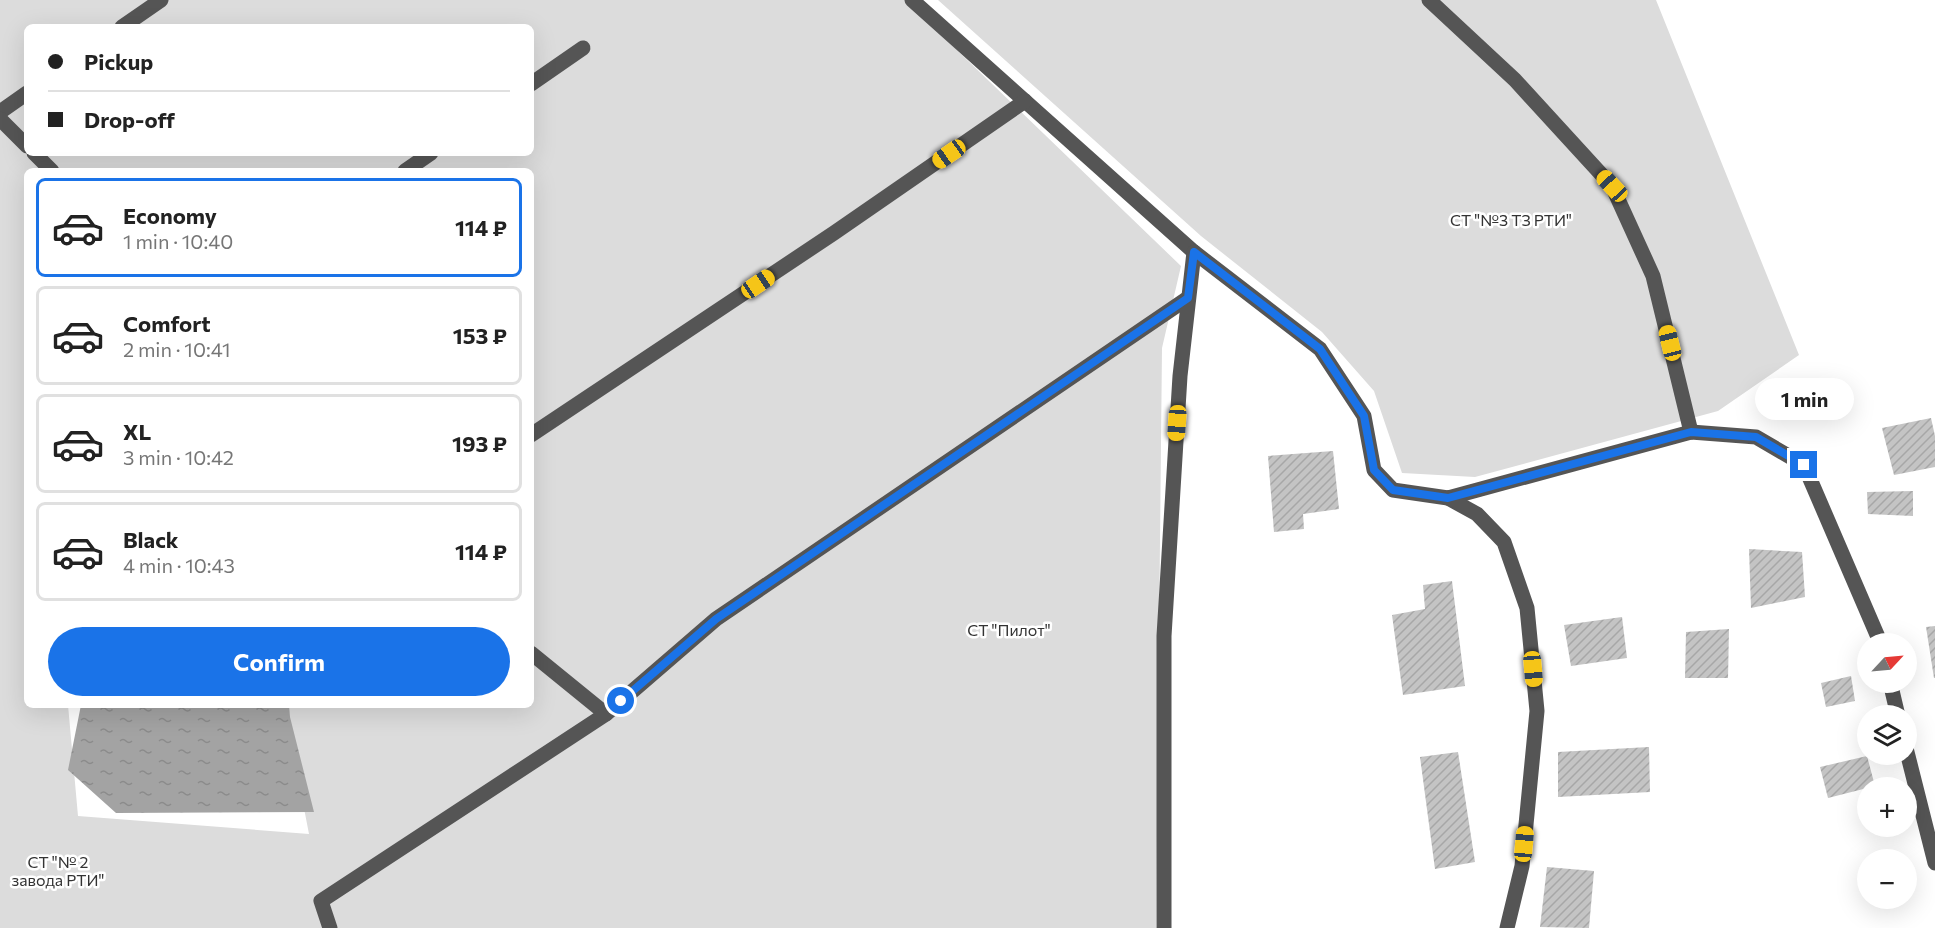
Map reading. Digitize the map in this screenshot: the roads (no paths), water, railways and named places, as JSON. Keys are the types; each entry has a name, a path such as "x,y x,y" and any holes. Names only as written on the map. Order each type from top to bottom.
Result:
{"street":[{"path":"126,24 161,0"},
{"path":"912,0 1194,252 1320,349 1364,416 1374,470 1393,490 1448,498 1477,514 1504,542 1527,608 1537,711 1522,866 1507,928"},
{"path":"1429,0 1515,81 1612,186 1653,276 1691,432"},
{"path":"534,82 583,48"},
{"path":"0,112 24,95"},
{"path":"534,433 834,233 1025,101"},
{"path":"0,119 24,143"},
{"path":"37,156 49,168"},
{"path":"409,168 427,156"},
{"path":"1164,928 1164,636 1180,376 1194,252"},
{"path":"330,928 321,901 606,714 716,619 1188,298"},
{"path":"1448,498 1691,432 1756,437 1804,465 1876,633"},
{"path":"534,655 606,714"},
{"path":"1910,765 1935,863"}],"water":[{"path":"80,708 289,708 314,812 116,813 68,770"}],"park label":[{"name":"СТ \"№3 ТЗ РТИ\"","path":"1511,219"},
{"name":"СТ \"Пилот\"","path":"1009,629"},
{"name":"СТ \"№ 2 завода РТИ\"","path":"58,870"}]}
